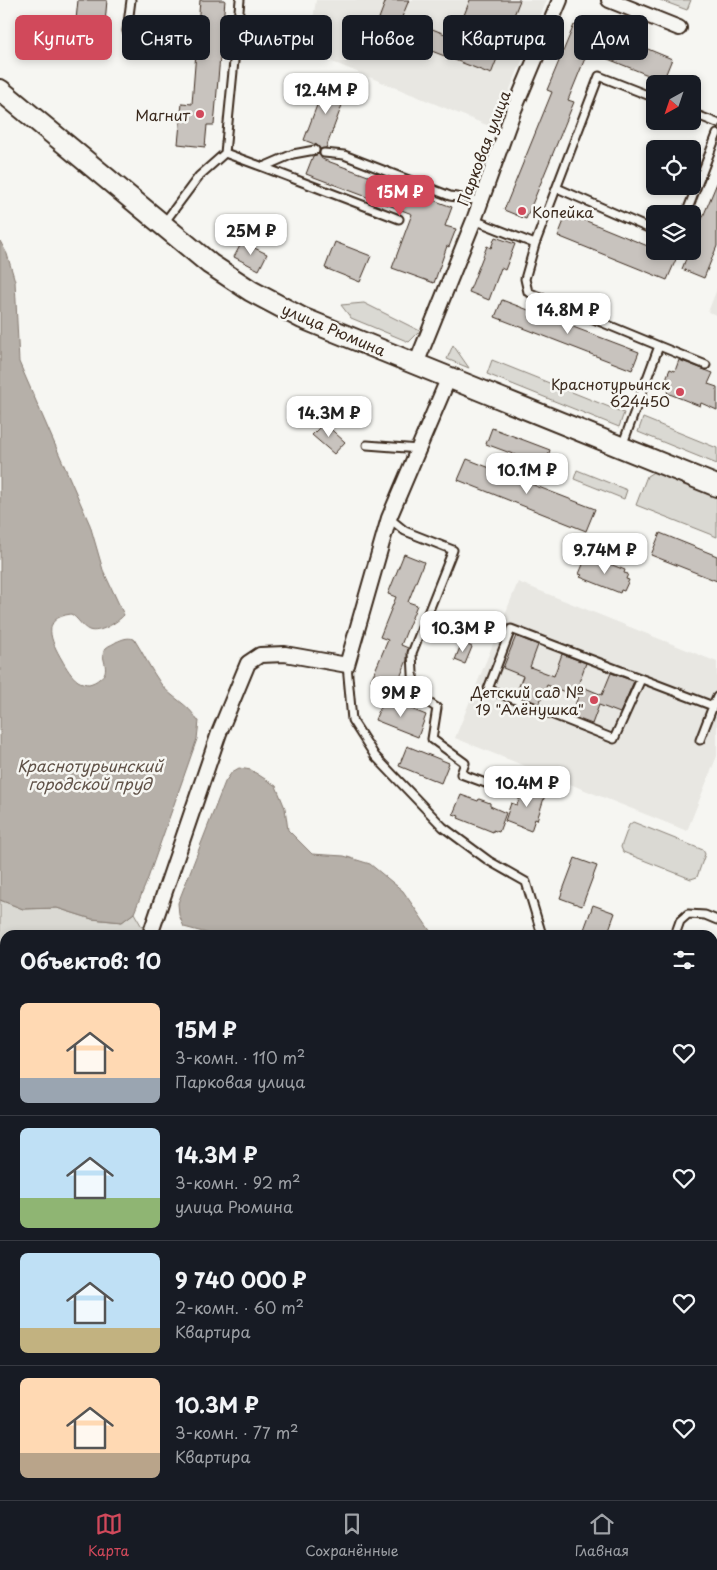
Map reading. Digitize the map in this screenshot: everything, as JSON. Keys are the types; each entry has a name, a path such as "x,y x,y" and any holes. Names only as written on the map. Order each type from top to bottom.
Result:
{"main road":[{"name":"улица Рюмина","path":"0,90 210,264 251,292 302,318 717,486"}],"street":[{"name":"Парковая улица","path":"416,364 474,220 513,112 560,0"},
{"path":"609,0 679,28"},
{"path":"152,930 219,733 248,663 260,655 285,654 348,665 389,518 449,377"}],"lane":[{"path":"129,15 131,0"},
{"path":"162,225 199,176 225,153 240,0"},
{"path":"646,94 599,76 535,244 525,279 528,292 706,365"},
{"path":"701,117 717,123"},
{"path":"689,205 717,134"},
{"path":"263,166 292,154 315,150"},
{"path":"225,153 399,219"},
{"path":"324,153 344,155 450,196 481,201"},
{"path":"557,188 646,227"},
{"path":"474,220 535,244"},
{"path":"621,447 659,346"},
{"path":"367,445 419,449"},
{"path":"389,518 405,531 453,550 412,653 414,693 437,708 432,740 465,763 461,774 508,791"},
{"path":"641,679 614,739 488,689 512,629 713,706"},
{"path":"348,665 352,720 375,756 443,827 489,861 526,882 540,930"},
{"path":"700,740 717,697"},
{"path":"677,930 680,921 688,914 705,915 717,920"}],"shaded area":[{"path":"316,0 547,0 541,15 443,15 443,60 522,60 494,128 328,60 332,60 332,15 314,15"},
{"path":"660,0 691,0 687,10"},
{"path":"717,289 717,315 708,312"},
{"path":"364,303 420,331 409,342 351,318 341,305"},
{"path":"453,345 469,368 447,359"},
{"path":"492,360 624,413 619,427 487,374"},
{"path":"643,418 717,448 717,464 638,432"},
{"path":"577,470 627,490 624,499 574,479"},
{"path":"655,471 717,496 717,537 636,505 647,476"},
{"name":"Детский сад № 19 \"Алёнушка\"","path":"518,582 717,662 717,756 687,831 455,738"},
{"path":"633,822 703,850 705,854 697,877 691,879 623,852 621,847 629,825"},
{"path":"0,900 23,909 57,908 92,919 122,922 134,913 144,930 0,930"}],"water":[{"name":"Краснотурьинский городской пруд","path":"0,241 7,254 15,281 19,362 90,525 103,570 124,615 108,627 93,631 87,629 71,614 61,616 52,625 51,631 54,645 73,677 79,682 89,684 98,680 105,671 103,655 106,648 123,639 134,639 161,684 194,714 199,721 197,739 147,881 134,913 122,922 92,919 57,908 23,909 0,900"},
{"path":"239,768 251,770 276,786 285,808 288,830 312,854 344,856 370,864 403,891 430,930 195,930 184,927 179,915 178,903 225,782 232,772"}],"building":[{"path":"78,0 107,0 106,15 76,15"},
{"path":"200,0 225,0 224,15 220,15 220,57 214,125 207,125 205,147 178,144 182,103 192,104 195,60 210,60 210,15 199,15"},
{"path":"386,0 409,0 403,15 380,15"},
{"path":"470,0 520,0 514,15 464,15"},
{"path":"574,25 574,60 584,60 568,100 574,102 526,219 504,210 552,92 547,90 559,60 564,60 564,49"},
{"path":"433,29 443,33 443,55 433,52"},
{"path":"648,49 672,59 665,75 648,75 610,60 648,60"},
{"path":"455,60 496,60 491,74"},
{"path":"326,81 348,89 326,148 320,149 317,145 304,140"},
{"path":"319,154 322,159 452,207 445,226 456,229 449,247 447,246 434,283 392,268 412,214 306,174 313,156"},
{"path":"717,183 717,246 704,278 682,269 686,260 701,260 701,221"},
{"path":"567,213 646,245 646,260 676,260 667,280 558,236"},
{"path":"495,237 515,244 505,270 501,268 489,300 469,292 487,246 491,248"},
{"path":"242,242 267,254 259,270 234,257"},
{"path":"335,242 371,256 360,282 325,268"},
{"path":"502,300 639,352 632,370 495,317"},
{"path":"679,360 713,373 708,384 717,387 717,410 701,403 700,406 667,393 671,383 665,381 670,369 675,371"},
{"path":"324,423 345,442 334,454 312,435"},
{"path":"492,428 550,450 545,466 486,444"},
{"path":"467,459 595,509 586,531 458,480"},
{"path":"660,533 717,556 717,581 651,555"},
{"path":"404,554 424,562 408,602 417,605 401,645 408,648 407,660 395,690 371,680 388,640 380,637 396,597 388,594"},
{"path":"592,557 625,570 624,573 628,574 626,579 629,580 624,591 621,590 620,593 580,577 582,575 579,574 584,562 586,563 588,558 591,560"},
{"path":"516,636 538,645 530,667 554,676 562,654 586,663 578,685 602,695 611,673 634,681 620,713 599,705 592,724 571,716 578,697 547,685 539,704 516,694 523,676 503,668"},
{"path":"462,642 472,647 465,664 455,660"},
{"path":"384,698 426,715 418,737 375,720"},
{"path":"407,746 449,763 441,783 399,766"},
{"path":"527,784 546,792 537,820 535,819 531,831 505,821 511,803 517,805 523,788 526,789"},
{"path":"461,795 490,803 490,806 506,813 499,832 493,830 493,832 458,818 459,816 453,814"},
{"path":"575,858 597,866 582,906 560,898"},
{"path":"593,905 615,913 609,930 584,930"}],"place":[{"name":"Магнит","path":"200,114"},
{"name":"Копейка","path":"522,211"},
{"name":"Краснотурьинск 624450","path":"680,392"},
{"name":"Детский сад № 19 \"Алёнушка\"","path":"594,700"}]}
